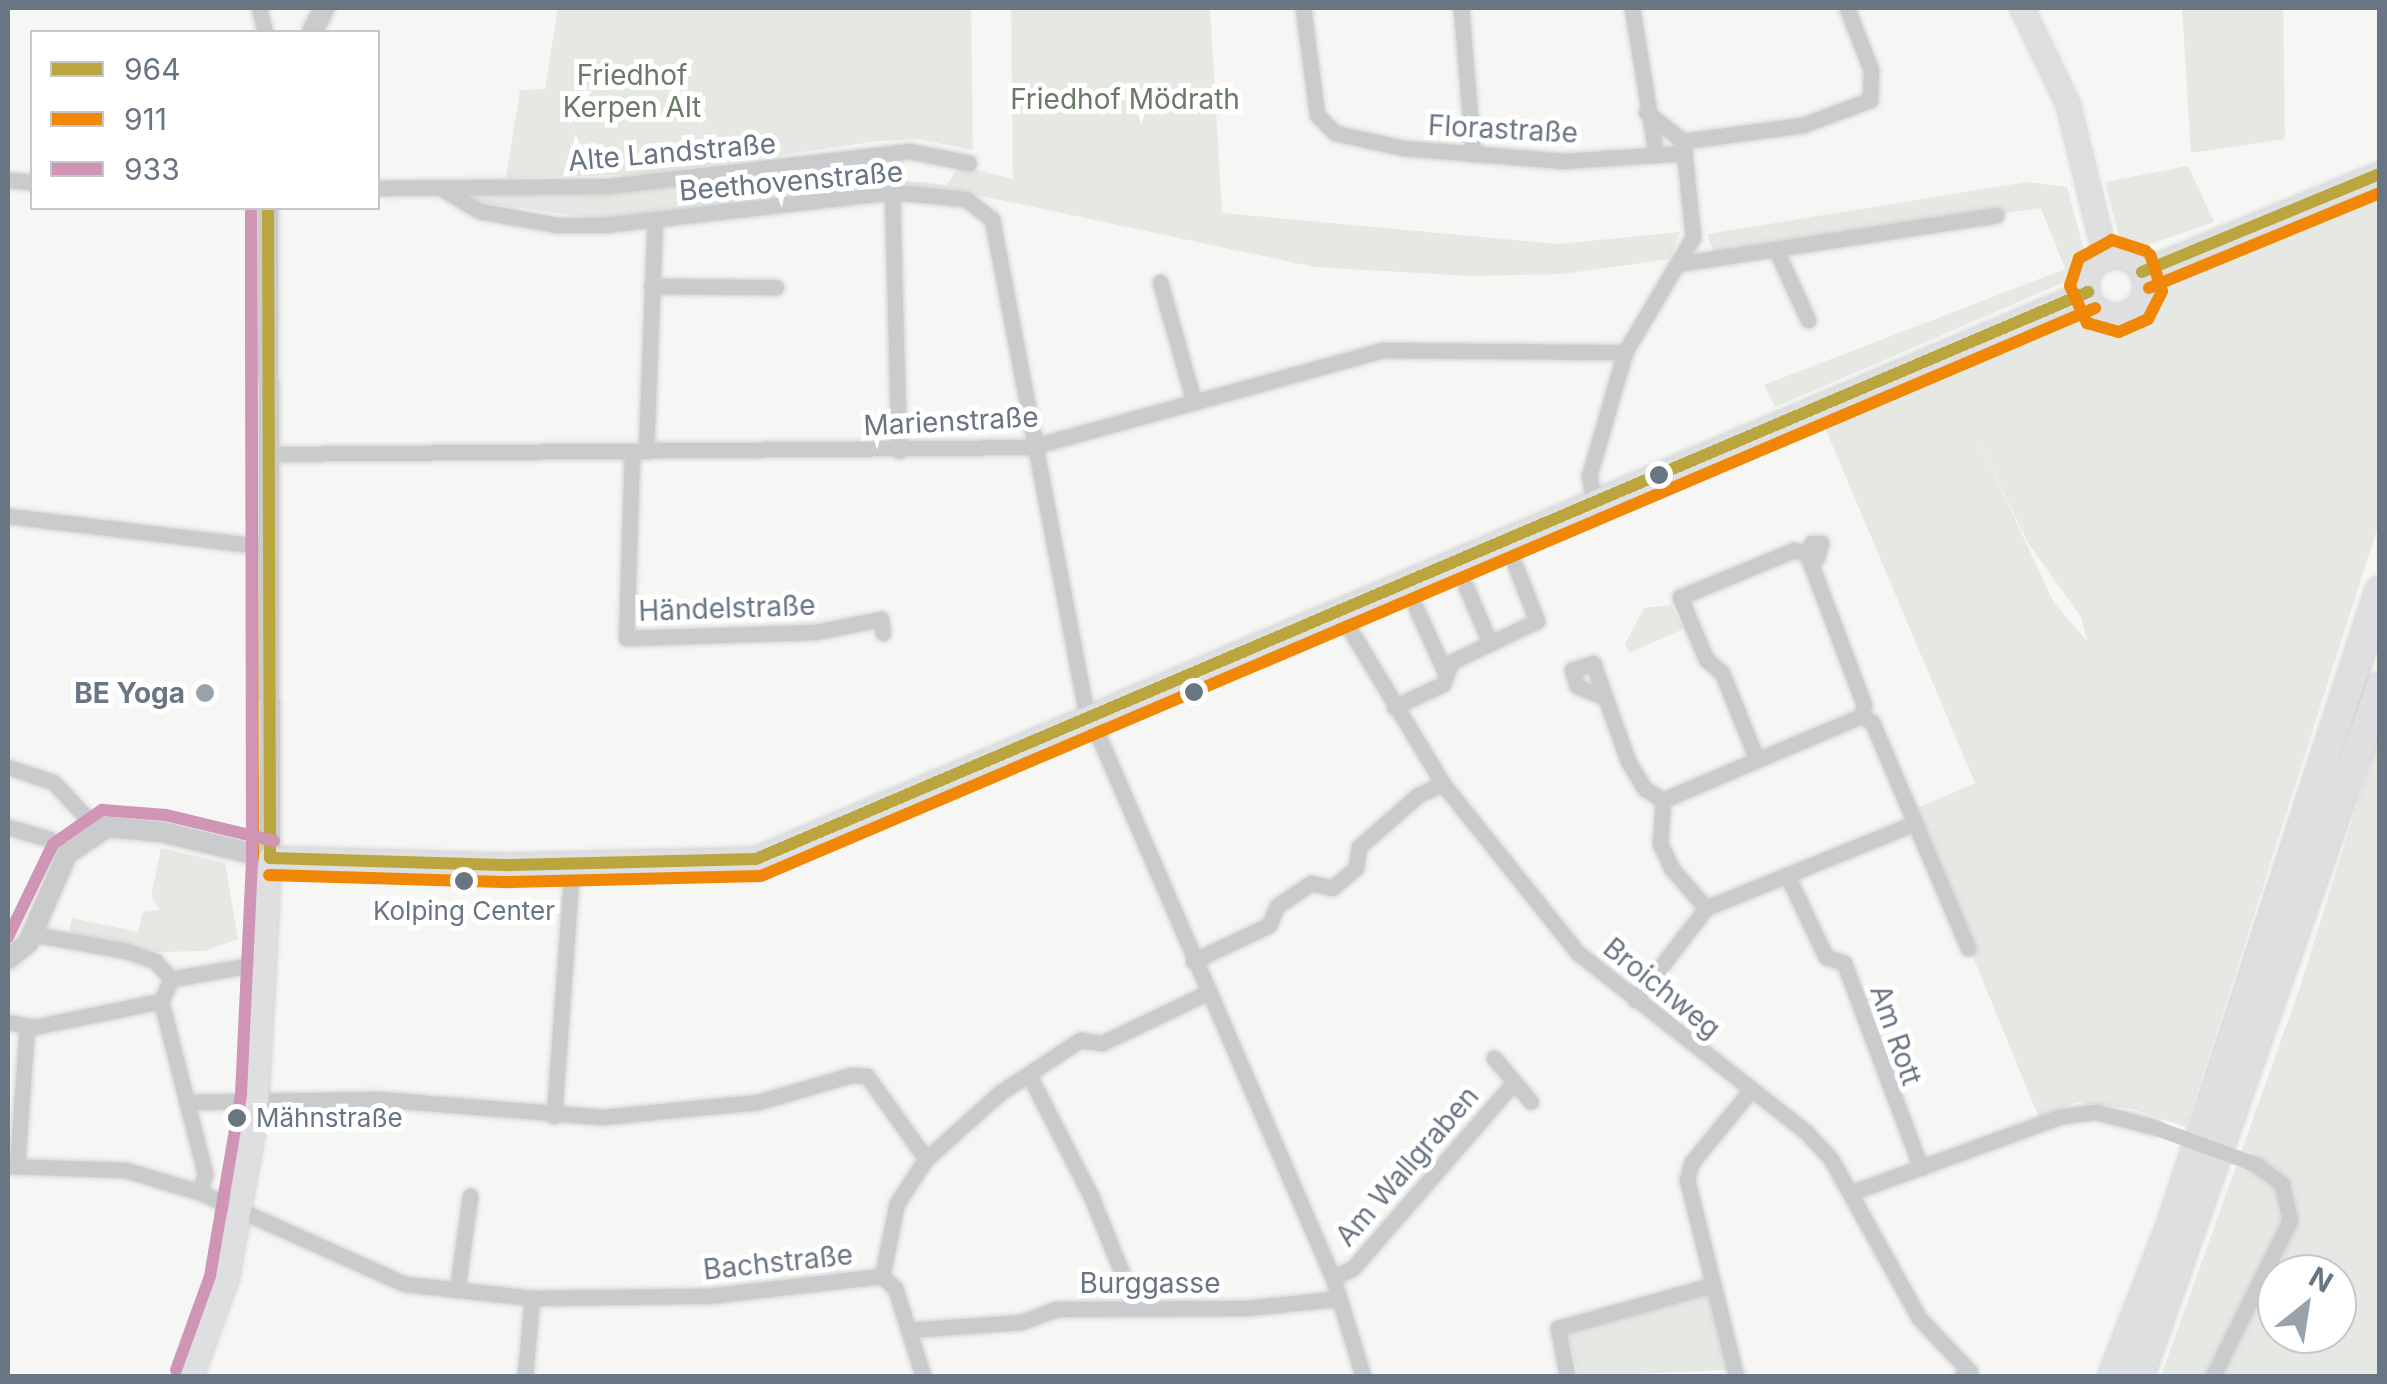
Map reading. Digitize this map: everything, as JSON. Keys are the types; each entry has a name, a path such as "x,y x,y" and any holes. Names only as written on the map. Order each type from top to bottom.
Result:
{"highway":[{"path":"2113,1376 2173,1220 2380,590"},
{"path":"2138,1376 2380,687"}],"main road":[{"path":"2022,8 2068,104 2106,259"},
{"path":"2142,272 2380,174"},
{"path":"2106,259 2130,260 2142,272 2145,292 2126,313 2107,314 2088,292 2089,276 2106,259"},
{"path":"192,1376 227,1280 258,1096 270,858 572,865 756,860 1595,506 2088,292"}],"street":[{"name":"Florastraße","path":"1303,8 1322,124 1336,133 1402,148 1564,161 1656,155 1803,125 1870,100 1871,70 1847,8"},
{"path":"1461,8 1473,155"},
{"path":"1632,8 1656,155"},
{"path":"1595,506 1589,476 1626,352 1693,236 1684,147 1646,112"},
{"name":"Alte Landstraße","path":"380,188 444,190 659,182 910,151 970,162"},
{"name":"Beethovenstraße","path":"444,190 480,211 556,225 655,220 892,192 966,200 992,219 1031,447 1092,718 1193,960 1334,1278"},
{"path":"892,192 899,451"},
{"path":"8,767 53,782 85,816 108,826 162,832 270,858 268,210"},
{"path":"1677,264 1996,214"},
{"path":"639,450 655,220"},
{"path":"1776,250 1808,320"},
{"path":"1160,282 1194,400"},
{"path":"650,286 776,287"},
{"name":"Marienstraße","path":"267,454 1031,447 1383,350 1626,352"},
{"name":"Händelstraße","path":"639,450 626,638 815,632 881,620 883,633"},
{"path":"8,516 268,547"},
{"path":"1756,760 1722,673 1706,660 1680,597 1696,590 1794,550 1807,554 1864,705 1861,716"},
{"path":"1394,706 1442,684 1451,662 1537,621 1516,565"},
{"path":"1466,587 1490,644"},
{"path":"1416,608 1446,674"},
{"name":"Broichweg","path":"1340,613 1443,784 1578,953 1806,1132 1850,1192 1919,1318 1970,1372 1962,1376"},
{"path":"1604,697 1644,789 1663,800"},
{"path":"1663,800 1861,716"},
{"path":"1861,716 1872,722 1968,948"},
{"path":"1193,960 1268,925 1277,906 1311,883 1332,888 1356,868 1359,848 1418,795 1443,784"},
{"path":"1663,800 1660,842 1672,869 1706,908"},
{"path":"1635,1000 1706,908 1915,823"},
{"path":"8,959 33,934 67,854 108,826"},
{"path":"8,827 50,839 67,854"},
{"path":"554,1116 572,865"},
{"name":"Am Rott","path":"1787,875 1826,957 1844,964 1921,1168"},
{"path":"33,934 140,956 155,961 171,979"},
{"path":"171,979 262,963"},
{"path":"171,979 161,1001 205,1174 199,1192"},
{"name":"Bachstraße","path":"12,1165 126,1170 199,1192 240,1208 356,1266 405,1284 532,1298 706,1296 882,1276 897,1203 926,1160 1029,1075 1034,1064 1080,1040 1102,1043 1208,993"},
{"path":"8,1022 27,1026 161,1001"},
{"path":"12,1165 27,1026"},
{"name":"Am Wallgraben","path":"1494,1058 1531,1102"},
{"path":"1029,1075 1091,1196 1136,1308"},
{"path":"186,1102 258,1096 554,1116 758,1102 867,1076 926,1160"},
{"name":"Am Wallgraben","path":"1334,1278 1353,1268 1514,1082"},
{"path":"1736,1376 1687,1178 1692,1162 1750,1090"},
{"path":"1850,1192 2062,1116 2096,1112 2154,1126 2255,1164 2282,1184 2290,1220 2213,1376"},
{"path":"457,1290 470,1196"},
{"path":"882,1276 895,1288 922,1376"},
{"path":"1334,1278 1335,1298 1363,1376"},
{"path":"1563,1376 1558,1328 1712,1285"},
{"path":"525,1376 532,1298"},
{"name":"Burggasse","path":"908,1330 1021,1322 1056,1309 1246,1308 1335,1298"}],"green space":[{"name":"Friedhof Kerpen Alt","path":"558,8 971,8 973,150 918,139 878,141 648,174 506,178 520,90 545,89"},
{"name":"Friedhof Mödrath","path":"1011,8 1210,8 1222,213 1559,244 1680,232 1670,259 1562,274 1470,276 1315,267 972,194 889,185 610,220 470,201 475,193 696,183 721,195 889,173 890,179 947,185 959,166 1013,179"},
{"path":"2182,8 2283,8 2285,139 2191,153"},
{"path":"2188,166 2214,222 2142,247 2119,236 2105,182"},
{"path":"2027,182 2067,187 2084,250 2067,281 1775,407 1764,385 2065,269 2041,208 1714,253 1707,234"},
{"path":"2379,189 2379,523 2186,1127 2133,1109 2077,1102 2039,1118 1913,810 1975,783 1821,418 1977,360 2085,309 2116,326 2146,316 2170,281","holes":["1977,437 2028,543 2081,617 2087,641 2054,603"]},
{"path":"1671,605 1683,629 1629,653 1625,644 1644,608"},
{"path":"2379,734 2379,1376 2161,1376 2299,990"},
{"path":"161,848 225,863 238,939 205,951 158,952 69,933 72,918 138,932 143,912 160,910 151,897"},
{"path":"1707,1284 1730,1370 1578,1376 1566,1321"}],"transit line":[{"name":"964","path":"2142,272 2380,174"},
{"name":"911","path":"2149,288 2380,193"},
{"name":"911","path":"251,210 253,858"},
{"name":"933","path":"176,1370 210,1276 241,1094 252,858 251,210"},
{"name":"964","path":"268,210 270,858"},
{"name":"911","path":"2146,251 2112,240 2079,258 2070,286 2087,323 2119,332 2148,319 2162,291 2150,255"},
{"name":"964","path":"270,858 511,865 756,859 2088,292"},
{"name":"911","path":"269,875 511,882 761,876 2095,308"},
{"name":"933","path":"8,937 53,844 102,810 166,815 274,841"}],"place":[{"name":"BE Yoga","path":"205,693"},
{"name":"Kolping Center","path":"464,881"},
{"name":"Mähnstraße","path":"237,1118"}]}
